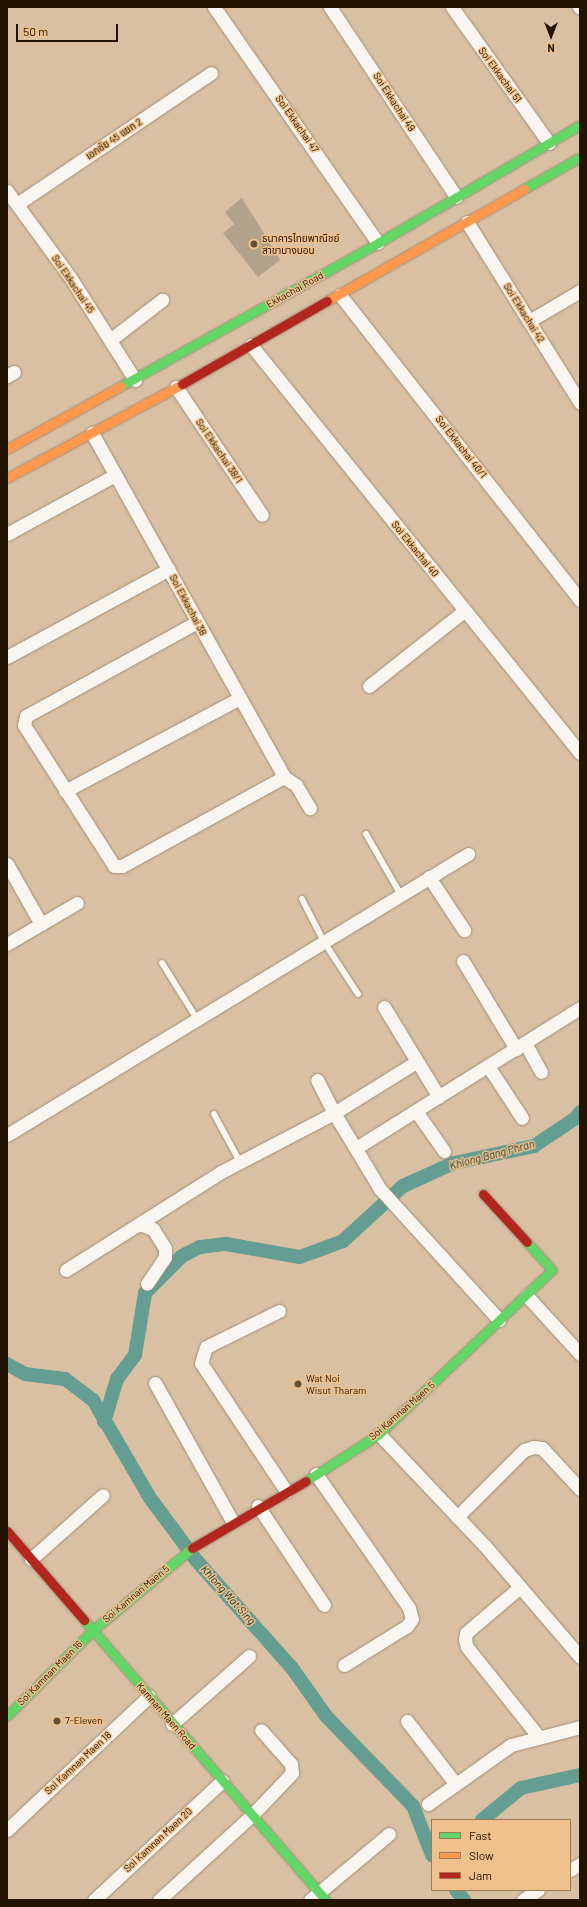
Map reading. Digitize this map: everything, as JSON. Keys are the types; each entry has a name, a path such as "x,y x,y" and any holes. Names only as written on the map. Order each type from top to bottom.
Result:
{"main road":[{"name":"Ekkachai Road","path":"7,449 134,380 378,243 580,125"},
{"path":"7,478 251,345 580,157"},
{"name":"Soi Kamnan Maen 5","path":"92,1631 200,1541 232,1521 316,1474 379,1434 499,1320 527,1296 552,1270 483,1194"},
{"name":"Kamnan Maen Road","path":"8,1534 252,1815 318,1897"},
{"name":"Soi Kamnan Maen 16","path":"7,1716 92,1631"}],"street":[{"name":"Soi Ekkachai 47","path":"214,7 378,243"},
{"name":"Soi Ekkachai 49","path":"330,7 456,197"},
{"name":"Soi Ekkachai 51","path":"452,7 549,143"},
{"name":"เอกชัย 45 แยก 2","path":"17,204 211,73"},
{"name":"Soi Ekkachai 45","path":"7,191 110,340 134,380"},
{"name":"Soi Ekkachai 42","path":"467,222 580,404"},
{"path":"529,321 580,291"},
{"name":"Soi Ekkachai 40/1","path":"340,295 580,600"},
{"path":"110,340 162,300"},
{"name":"Soi Ekkachai 40","path":"251,345 580,754"},
{"name":"Soi Ekkachai 38/1","path":"176,387 262,515"},
{"name":"Soi Ekkachai 38","path":"92,433 284,777"},
{"path":"7,534 115,475"},
{"path":"7,657 169,569"},
{"path":"369,686 464,611"},
{"path":"197,622 26,716 24,725 108,861 114,866 122,866 284,777 296,785 310,808"},
{"path":"65,791 240,698"},
{"path":"7,1135 468,854"},
{"path":"7,864 41,924"},
{"path":"429,877 464,930"},
{"path":"7,944 78,903"},
{"path":"463,961 520,1046 541,1072"},
{"path":"384,1007 416,1062 439,1097"},
{"path":"356,1148 580,1008"},
{"path":"66,1270 240,1162 334,1113 416,1062"},
{"path":"488,1066 522,1118"},
{"path":"317,1080 334,1113 380,1188 402,1216 499,1320"},
{"path":"416,1111 444,1151"},
{"path":"139,1224 153,1229 165,1248 165,1257 147,1284"},
{"path":"527,1296 580,1354"},
{"path":"279,1311 206,1347 201,1363 286,1491"},
{"path":"155,1383 232,1521"},
{"path":"379,1434 457,1517 580,1657"},
{"path":"457,1517 524,1450 534,1447 542,1448 580,1489"},
{"path":"316,1474 409,1608 412,1619 407,1626 344,1665"},
{"path":"31,1559 103,1495"},
{"path":"258,1506 324,1605"},
{"path":"520,1587 466,1633 465,1640 467,1647 538,1736"},
{"path":"172,1724 249,1656"},
{"name":"Soi Kamnan Maen 18","path":"7,1830 149,1696"},
{"path":"407,1722 455,1782"},
{"path":"428,1804 455,1782 511,1745 538,1736 580,1727"},
{"path":"159,1900 252,1815 292,1773 291,1764 261,1730"},
{"name":"Soi Kamnan Maen 20","path":"94,1900 222,1781"},
{"path":"318,1897 389,1834"},
{"path":"571,1869 580,1864"},
{"path":"523,1900 536,1891"}],"lane":[{"path":"366,834 401,894"},
{"path":"302,899 324,942 358,994"},
{"path":"162,963 197,1019"},
{"path":"214,1114 240,1162"}],"building":[{"path":"242,198 280,260 258,277 223,233 234,224 225,212"}],"waterway":[{"name":"Khlong Bang Phran","path":"104,1422 117,1379 135,1355 145,1293 182,1256 200,1247 226,1244 300,1257 343,1241 403,1186 454,1163 534,1146 576,1118 580,1112"},
{"name":"Khlong Wat Sing","path":"7,1364 25,1374 65,1379 93,1400 150,1498 196,1560 292,1668 326,1716 413,1806 431,1852"},
{"path":"483,1819 521,1788 580,1775"},
{"name":"Khlong Wat Sing","path":"457,1891 464,1900"}],"traffic: fast":[{"path":"121,386 378,243 580,125"},
{"path":"524,189 580,157"},
{"path":"306,1481 379,1434 552,1270 527,1242"},
{"path":"7,1716 92,1631 192,1548"},
{"path":"84,1620 326,1900"}],"traffic: slow":[{"path":"327,301 524,189"},
{"path":"7,478 182,384"},
{"path":"7,449 121,386"}],"traffic: jam":[{"path":"182,384 327,301"},
{"path":"483,1194 527,1242"},
{"path":"192,1548 306,1481"},
{"path":"7,1531 84,1620"}],"place":[{"name":"ธนาคารไทยพาณิชย์ สาขาบางบอน","path":"254,244"},
{"name":"Wat Noi Wisut Tharam","path":"298,1384"},
{"name":"7-Eleven","path":"57,1721"}]}
